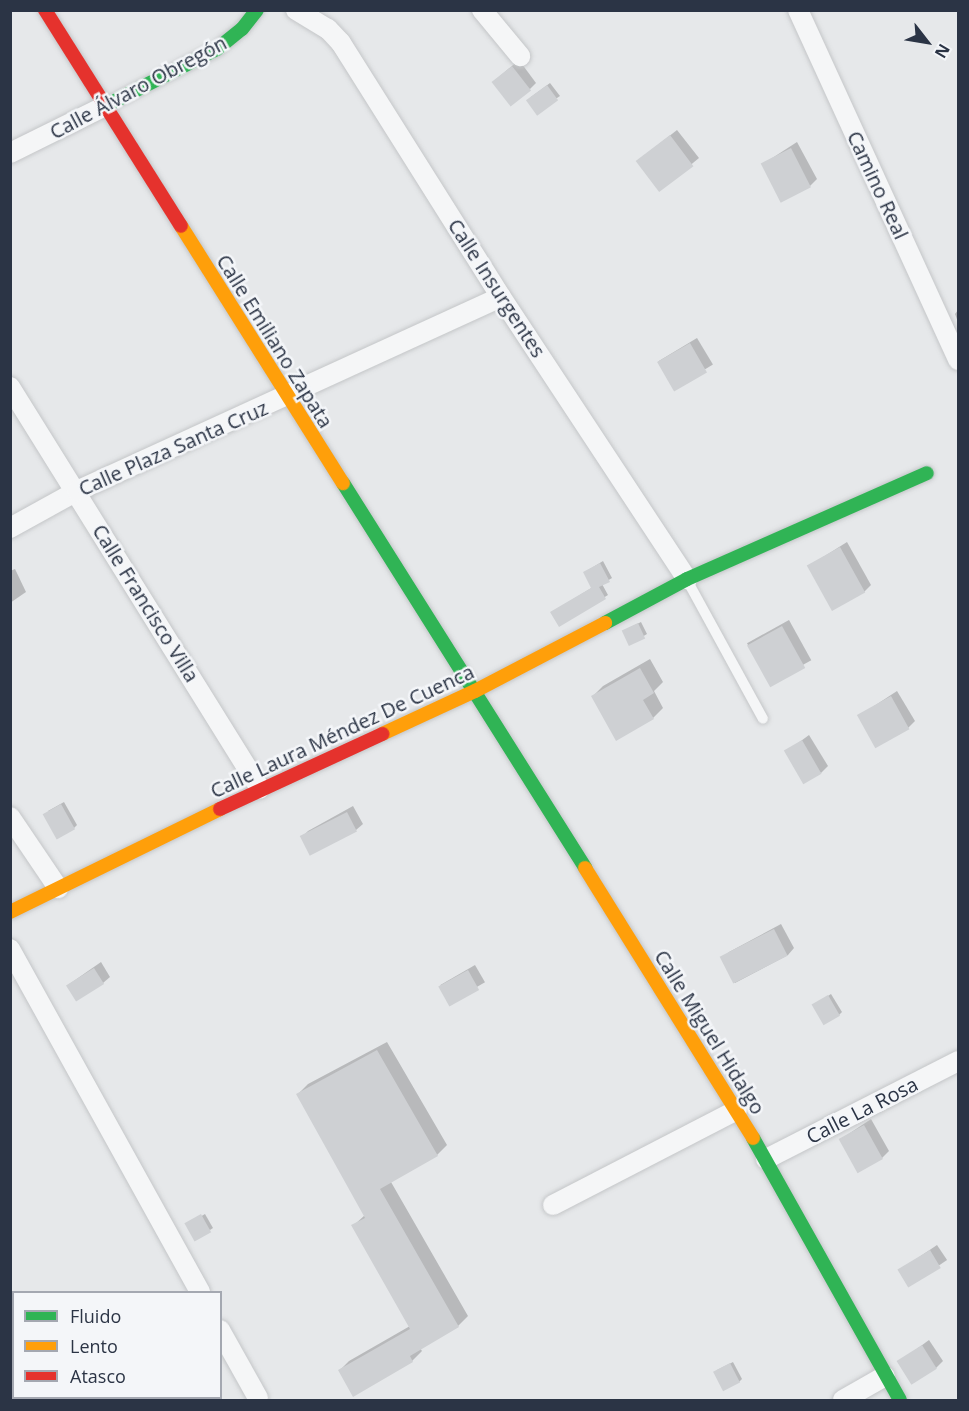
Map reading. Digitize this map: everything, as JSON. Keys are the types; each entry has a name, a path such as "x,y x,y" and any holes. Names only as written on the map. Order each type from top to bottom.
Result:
{"street":[{"name":"Calle Emiliano Zapata","path":"45,10 286,397 475,691"},
{"name":"Calle Álvaro Obregón","path":"10,153 217,49 242,29 257,10"},
{"name":"Calle Insurgentes","path":"296,10 328,29 341,43 501,297 687,579"},
{"path":"482,10 520,57"},
{"name":"Camino Real","path":"798,10 958,356"},
{"name":"Calle Plaza Santa Cruz","path":"10,528 77,491 501,297"},
{"name":"Calle Francisco Villa","path":"10,387 77,491 260,789"},
{"name":"Calle Laura Méndez De Cuenca","path":"10,912 260,789 475,691 687,579 927,474"},
{"name":"Calle Miguel Hidalgo","path":"475,691 766,1159 900,1401"},
{"path":"10,817 58,888"},
{"path":"10,949 199,1291"},
{"name":"Calle La Rosa","path":"766,1159 958,1061"},
{"path":"553,1205 736,1110"},
{"path":"222,1334 258,1398"},
{"path":"843,1401 885,1376"}],"lane":[{"path":"687,579 764,719"}],"building":[{"path":"512,66 531,90 511,106 492,82"},
{"path":"547,85 558,100 537,116 526,100"},
{"path":"670,135 693,166 659,192 636,161"},
{"path":"791,148 811,187 781,203 761,163"},
{"path":"690,343 707,372 674,391 657,362"},
{"path":"840,547 865,592 832,611 807,565"},
{"path":"600,563 610,582 599,587 606,599 559,627 550,612 591,588 583,572"},
{"path":"638,623 645,638 629,646 622,631"},
{"path":"782,626 805,668 770,687 747,645"},
{"path":"640,668 654,693 643,700 654,719 616,741 591,696"},
{"path":"891,696 909,729 875,748 857,715"},
{"path":"802,740 822,774 803,784 784,750"},
{"path":"61,804 75,829 57,840 43,814"},
{"path":"347,812 357,832 310,856 300,836"},
{"path":"774,929 788,956 733,983 720,957"},
{"path":"94,968 104,984 76,1002 66,985"},
{"path":"468,970 479,990 449,1007 438,986"},
{"path":"828,995 840,1016 824,1025 812,1004"},
{"path":"377,1050 438,1156 380,1189 459,1327 410,1356 413,1362 353,1397 338,1370 410,1329 351,1225 365,1218 296,1094"},
{"path":"864,1125 883,1159 858,1173 839,1139"},
{"path":"201,1214 211,1232 195,1242 184,1223"},
{"path":"930,1250 941,1268 908,1288 897,1270"},
{"path":"922,1345 937,1369 911,1385 897,1361"},
{"path":"730,1363 740,1383 723,1391 713,1372"}],"traffic: fast":[{"path":"105,106 217,49 242,29 257,10"},
{"path":"605,623 687,579 927,473"},
{"path":"343,483 585,868"},
{"path":"753,1138 900,1400"}],"traffic: slow":[{"path":"181,226 343,483"},
{"path":"382,734 475,691 605,623"},
{"path":"10,912 220,809"},
{"path":"585,868 753,1138"}],"traffic: jam":[{"path":"45,10 181,226"},
{"path":"220,809 382,734"}]}
